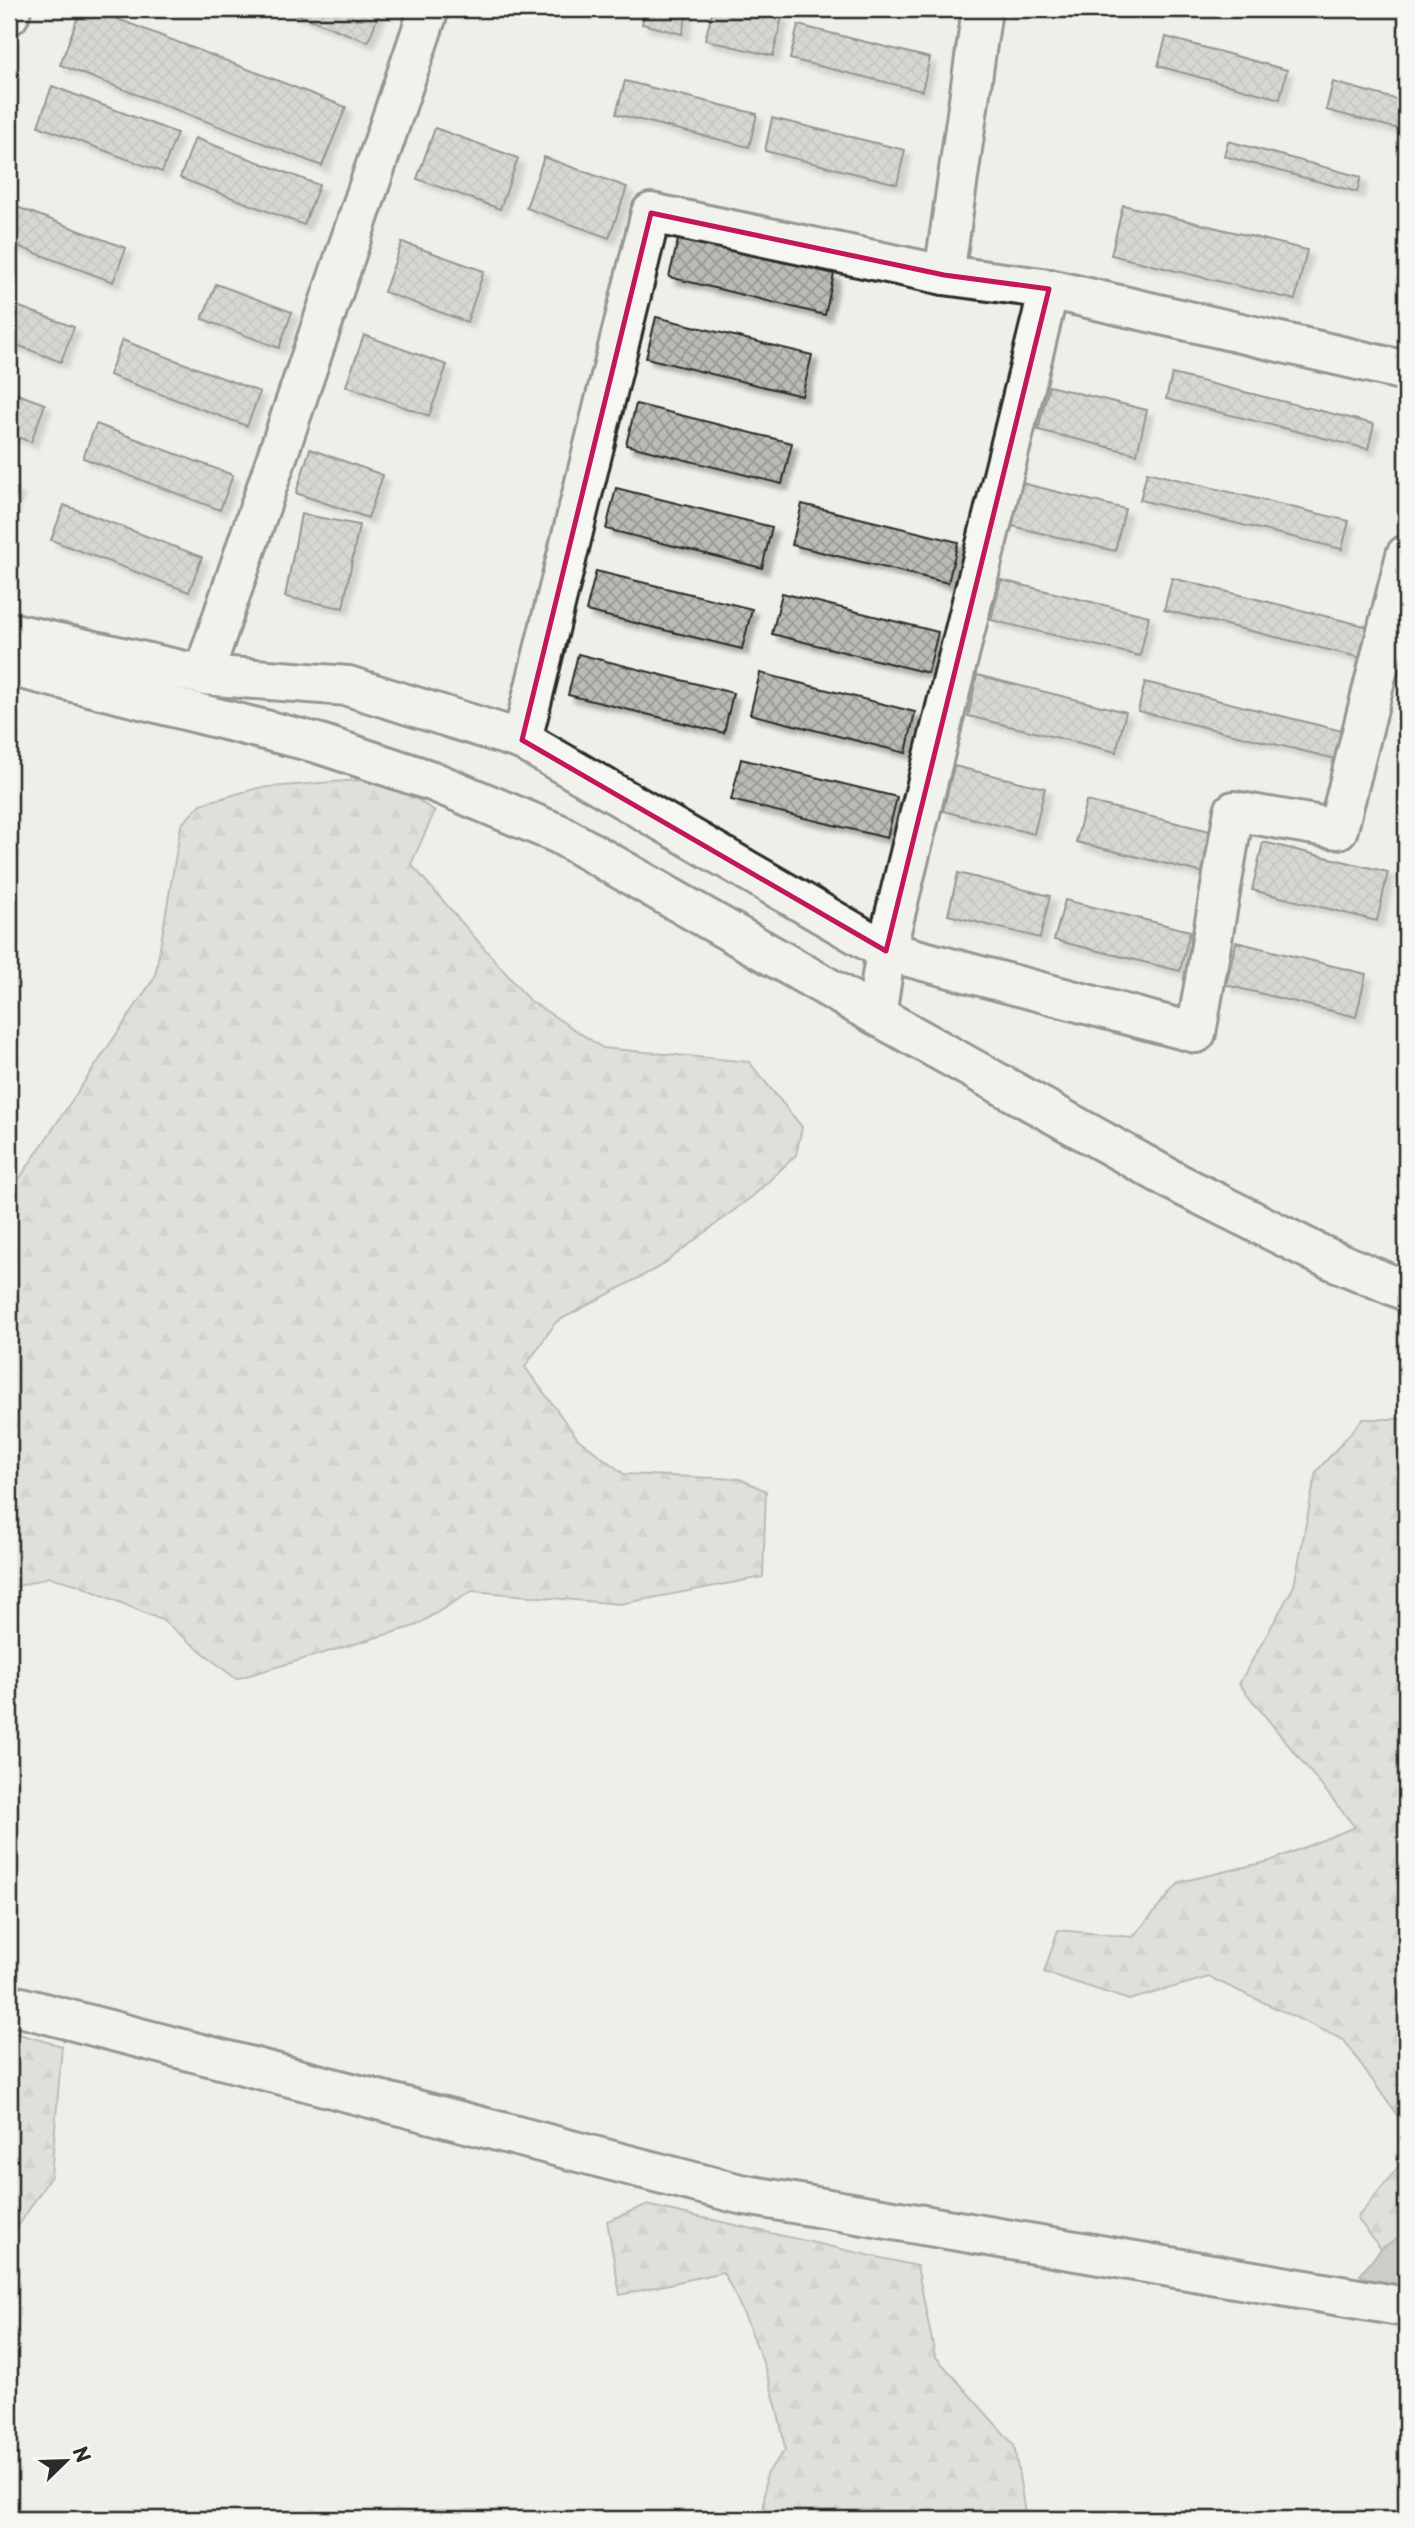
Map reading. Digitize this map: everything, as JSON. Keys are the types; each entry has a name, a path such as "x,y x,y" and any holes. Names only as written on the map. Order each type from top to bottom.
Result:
{"street":[{"path":"9,15 11,9"},
{"path":"203,675 429,9"},
{"path":"944,275 982,9"},
{"path":"522,740 650,213 944,275 1049,289 1406,371"},
{"path":"876,1016 886,951 1049,289"},
{"path":"9,632 203,675 348,686 522,740 886,951 1196,1033 1234,811 1338,829 1406,555"},
{"path":"9,666 317,743 432,781 559,834 876,1016 1181,1185 1321,1255 1406,1291"},
{"path":"9,2004 740,2194 1406,2307"}],"highlighted area":[{"path":"651,213 944,275 1049,289 886,951 522,740"}],"green space":[{"path":"383,778 435,811 411,864 529,1000 603,1048 749,1062 802,1127 796,1155 754,1195 661,1266 556,1322 525,1367 578,1439 624,1474 740,1479 766,1491 763,1577 620,1604 472,1591 415,1626 236,1679 162,1620 76,1584 49,1577 9,1589 9,1194 155,977 181,825 201,804 258,788"},
{"path":"1363,1419 1406,1419 1406,2128 1344,2040 1209,1977 1129,2000 1044,1972 1058,1930 1133,1937 1180,1882 1270,1861 1355,1827 1239,1684 1294,1586 1316,1472"},
{"path":"14,2033 62,2046 51,2176 9,2240 9,2037"},
{"path":"1406,2157 1406,2232 1381,2249 1357,2218"},
{"path":"646,2205 917,2266 935,2356 1014,2445 1026,2519 763,2519 766,2474 785,2450 776,2405 762,2358 723,2272 620,2295 607,2221"}],"shaded area":[{"path":"1406,2232 1406,2290 1389,2288 1360,2275 1381,2249"}],"building":[{"path":"81,9 92,9 346,107 322,166 60,65"},
{"path":"284,9 376,9 380,11 368,42"},
{"path":"645,9 688,9 682,34 642,24"},
{"path":"713,9 749,9 782,17 773,56 705,40"},
{"path":"798,25 930,58 922,91 790,59"},
{"path":"1166,37 1287,70 1280,99 1158,66"},
{"path":"625,81 757,114 749,147 616,114"},
{"path":"1333,82 1406,102 1406,131 1326,110"},
{"path":"52,86 177,133 162,172 38,126"},
{"path":"772,118 905,150 897,184 765,151"},
{"path":"435,128 518,158 500,209 417,179"},
{"path":"195,138 319,185 304,225 180,178"},
{"path":"1228,141 1361,177 1357,192 1224,156"},
{"path":"544,157 627,187 609,238 526,208"},
{"path":"9,204 126,248 113,282 9,243"},
{"path":"1123,205 1307,250 1295,300 1111,255"},
{"path":"679,236 834,274 825,315 669,277"},
{"path":"402,242 484,271 467,322 384,292"},
{"path":"216,284 292,312 279,348 202,319"},
{"path":"9,303 74,327 61,362 9,342"},
{"path":"656,317 812,355 802,396 646,358"},
{"path":"364,335 447,365 429,416 346,386"},
{"path":"122,340 260,392 247,426 109,375"},
{"path":"1172,374 1374,424 1368,449 1166,399"},
{"path":"1049,386 1147,410 1137,454 1038,430"},
{"path":"9,391 45,404 31,442 9,434"},
{"path":"636,404 792,443 782,484 626,445"},
{"path":"96,424 233,475 220,510 83,458"},
{"path":"310,449 383,475 368,518 296,493"},
{"path":"1147,472 1349,521 1342,549 1140,500"},
{"path":"1022,483 1125,509 1115,551 1012,526"},
{"path":"9,486 18,489 9,514"},
{"path":"616,488 772,527 762,568 606,529"},
{"path":"802,504 958,542 948,583 792,545"},
{"path":"64,505 202,557 189,592 51,540"},
{"path":"301,514 359,525 343,608 285,597"},
{"path":"596,571 752,609 742,649 586,611"},
{"path":"1172,578 1369,627 1362,658 1164,610"},
{"path":"1001,580 1149,616 1140,656 991,620"},
{"path":"782,593 938,632 928,673 772,634"},
{"path":"578,654 733,693 724,733 568,695"},
{"path":"760,673 915,712 906,753 750,714"},
{"path":"977,675 1126,712 1116,752 968,716"},
{"path":"1145,682 1342,731 1336,759 1138,711"},
{"path":"741,759 897,797 887,838 731,800"},
{"path":"954,766 1045,788 1034,834 943,811"},
{"path":"1086,801 1214,832 1204,873 1076,842"},
{"path":"1263,842 1388,872 1377,921 1252,890"},
{"path":"958,873 1050,896 1040,938 948,915"},
{"path":"1065,900 1190,931 1180,971 1054,940"},
{"path":"1236,942 1366,974 1356,1017 1226,985"}]}
